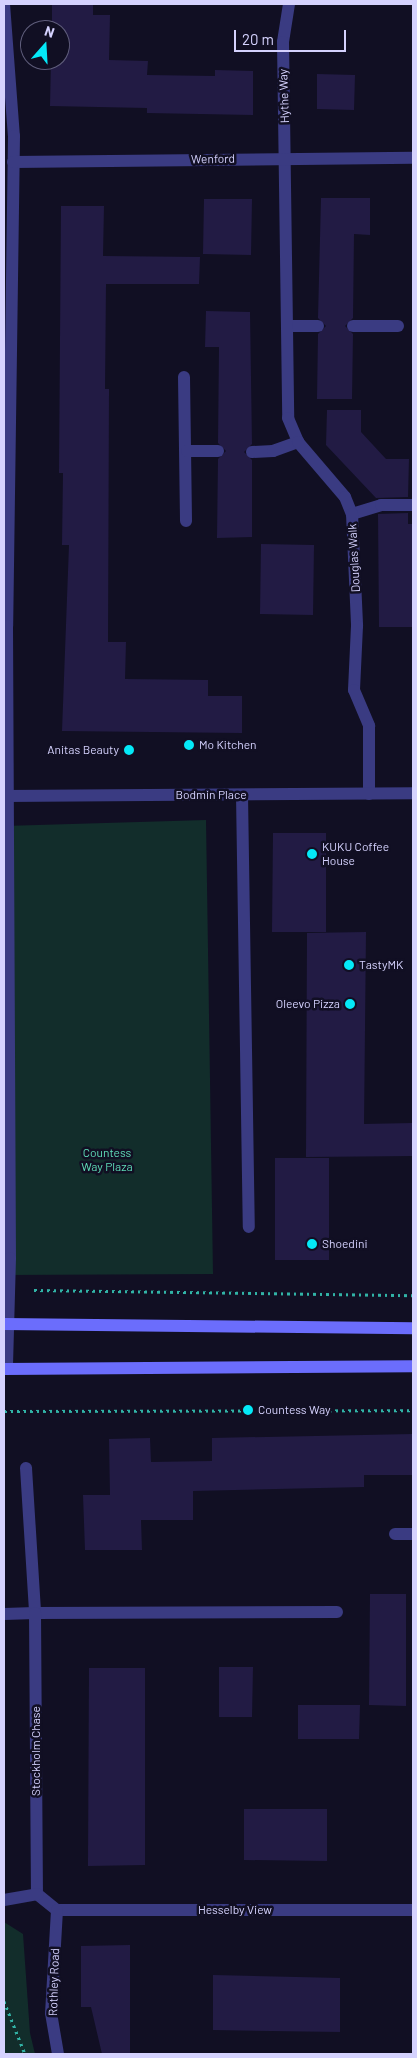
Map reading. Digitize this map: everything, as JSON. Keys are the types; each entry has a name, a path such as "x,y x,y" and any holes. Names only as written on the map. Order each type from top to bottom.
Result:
{"street":[{"path":"4,4 9,136 13,162 7,626 8,1290 5,1368 413,1366"},
{"name":"Hythe Way","path":"286,159 282,42 289,4"},
{"name":"Wenford","path":"13,162 413,158"},
{"name":"Douglas Walk","path":"286,159 289,326 288,418 298,442 344,497 352,514 356,626 354,690 369,726 368,794"},
{"path":"289,326 318,326"},
{"path":"353,326 398,326"},
{"path":"184,377 186,521"},
{"path":"252,452 273,452 298,442"},
{"path":"186,451 218,451"},
{"path":"352,514 380,505 413,505"},
{"name":"Bodmin Place","path":"6,796 413,793"},
{"path":"242,795 250,1227"},
{"path":"6,1324 413,1328"},
{"name":"Stockholm Chase","path":"26,1468 35,1613 37,1894"},
{"path":"395,1534 413,1534"},
{"path":"4,1614 337,1612"},
{"path":"4,1900 37,1894 57,1910"},
{"name":"Hesselby View","path":"57,1910 413,1910"},
{"name":"Rothley Road","path":"57,1910 51,2013 58,2054"}],"path":[{"path":"8,1290 413,1295"},
{"path":"4,1411 413,1410"},
{"path":"4,2001 25,2054"}],"green space":[{"name":"Countess Way Plaza","path":"206,820 213,1274 4,1275 4,826"},
{"path":"4,1922 23,1934 30,2033 35,2054 4,2054"}],"building":[{"path":"52,4 93,4 93,15 110,15 109,60 148,61 147,75 215,76 215,70 253,71 253,115 147,113 147,108 50,106 51,70 70,70 70,20 52,20"},
{"path":"317,74 355,75 354,110 317,109"},
{"path":"321,198 370,198 370,235 354,234 353,318 345,326 353,334 352,399 317,399 318,334 326,326 318,318"},
{"path":"204,199 252,199 251,255 203,254"},
{"path":"61,206 104,206 103,256 200,257 199,284 106,284 105,389 109,389 108,642 126,642 125,679 208,680 208,696 242,696 242,733 62,731 69,545 62,545 63,473 59,473"},
{"path":"206,311 250,312 252,444 244,452 252,460 252,537 217,538 218,459 226,451 218,443 219,347 205,347"},
{"path":"327,410 361,410 361,432 386,459 409,459 408,497 376,498 326,445"},
{"path":"408,513 408,524 413,524 413,627 379,627 378,514"},
{"path":"261,544 314,545 313,615 260,614"},
{"path":"273,833 326,833 326,932 272,932"},
{"path":"366,932 364,1124 413,1123 413,1156 306,1157 307,933"},
{"path":"275,1158 329,1158 329,1260 275,1260"},
{"path":"413,1434 413,1475 364,1475 364,1487 193,1491 193,1520 141,1520 142,1550 85,1550 83,1495 110,1495 109,1439 150,1438 151,1462 212,1461 212,1438"},
{"path":"370,1594 406,1594 406,1706 369,1705"},
{"path":"219,1667 253,1667 252,1717 219,1717"},
{"path":"89,1668 145,1668 145,1865 88,1866"},
{"path":"298,1705 360,1705 359,1739 298,1739"},
{"path":"244,1809 327,1809 327,1861 244,1860"},
{"path":"130,1945 130,2054 102,2054 91,2007 81,2007 81,1946"},
{"path":"213,1975 340,1978 340,2032 213,2030"}],"place":[{"name":"Mo Kitchen","path":"189,745"},
{"name":"Anitas Beauty","path":"129,750"},
{"name":"KUKU Coffee House","path":"312,854"},
{"name":"TastyMK","path":"349,965"},
{"name":"Oleevo Pizza","path":"350,1004"},
{"name":"Shoedini","path":"312,1244"},
{"name":"Countess Way","path":"248,1410"}]}
